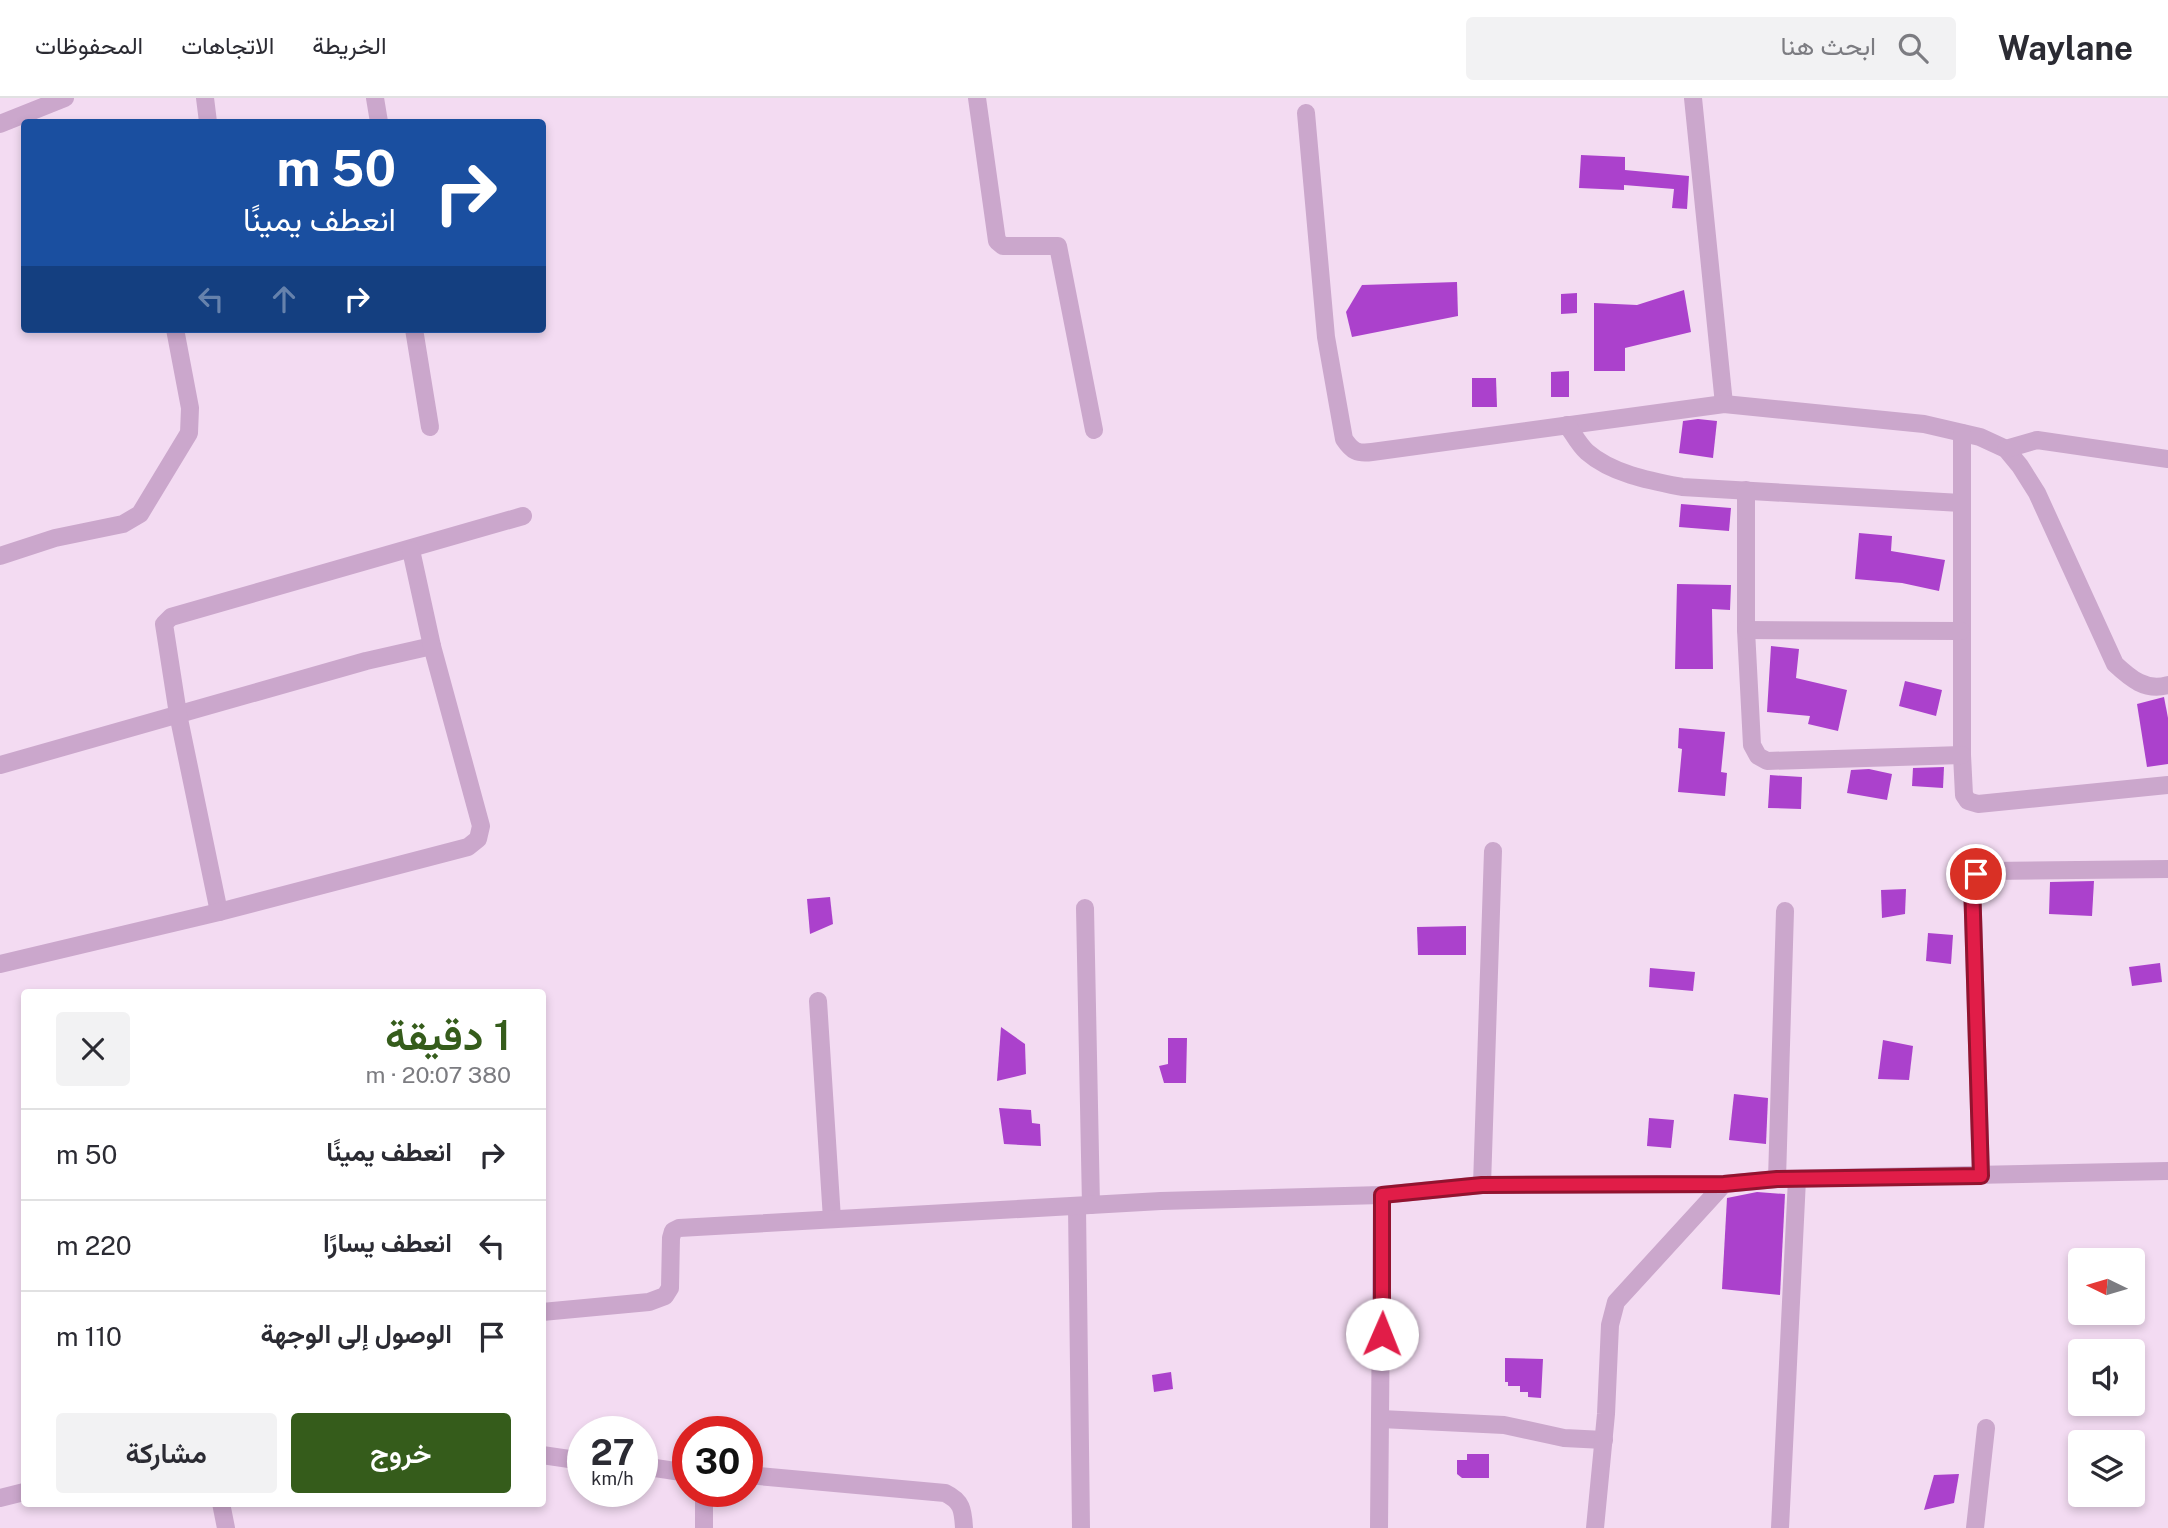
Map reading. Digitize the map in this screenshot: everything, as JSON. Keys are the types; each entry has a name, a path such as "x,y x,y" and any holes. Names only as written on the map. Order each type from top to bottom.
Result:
{"street":[{"path":"0,124 65,98"},
{"path":"205,98 208,119"},
{"path":"374,98 378,119"},
{"path":"977,98 998,241 1003,246 1058,246 1094,430"},
{"path":"1693,98 1724,404"},
{"path":"1306,113 1326,338 1344,439 1351,450 1360,454 1724,404 1924,424 1962,433 2006,449 2037,493 2115,664 2135,682 2158,688 2168,685"},
{"path":"0,556 55,538 123,524 145,507 189,433 190,408 175,333"},
{"path":"415,333 430,427"},
{"path":"1567,425 1587,452 1643,479 1682,487 1961,503"},
{"path":"1962,433 1962,755 1968,801 1978,804 2168,785"},
{"path":"2006,449 2037,440 2168,459"},
{"path":"1746,491 1746,630 1752,745 1758,756 1767,761 1962,755"},
{"path":"219,912 178,714 163,633 164,624 171,617 523,516"},
{"path":"0,964 219,912 468,846 478,839 481,826 432,646 411,550"},
{"path":"1746,630 1961,631"},
{"path":"0,765 432,646"},
{"path":"1482,1185 1493,851"},
{"path":"1981,1176 1972,882 1976,874 1987,871 2168,869"},
{"path":"1081,1528 1085,908"},
{"path":"1777,1179 1784,911"},
{"path":"818,1001 832,1219"},
{"path":"546,1312 649,1302 666,1296 670,1287 671,1238 673,1231 679,1227 1084,1205 1382,1195 1482,1185 1724,1184 1777,1179 2168,1171"},
{"path":"1780,1528 1797,1179"},
{"path":"1595,1528 1604,1440 1610,1325 1616,1302 1724,1184"},
{"path":"1380,1528 1382,1195"},
{"path":"1381,1419 1504,1424 1564,1438 1604,1440"},
{"path":"1975,1528 1986,1428"},
{"path":"546,1456 567,1459"},
{"path":"763,1476 946,1493 957,1498 963,1510 964,1528"},
{"path":"0,1498 21,1493"},
{"path":"222,1507 226,1528"},
{"path":"704,1507 704,1528"}],"building":[{"path":"1581,155 1625,157 1625,170 1689,176 1687,209 1672,208 1674,189 1624,185 1624,190 1579,188"},
{"path":"1457,282 1458,316 1352,337 1346,312 1362,285"},
{"path":"1684,290 1691,332 1625,348 1625,371 1594,371 1594,303 1637,305"},
{"path":"1577,293 1577,313 1561,314 1561,294"},
{"path":"1569,371 1569,397 1551,397 1551,372"},
{"path":"1472,378 1496,378 1497,407 1472,407"},
{"path":"1683,421 1717,421 1713,458 1679,453"},
{"path":"1681,504 1731,508 1729,531 1679,527"},
{"path":"1859,533 1892,536 1891,551 1945,560 1939,591 1902,583 1855,579"},
{"path":"1677,584 1731,585 1730,610 1712,609 1713,669 1675,669"},
{"path":"1771,646 1799,649 1796,678 1847,690 1838,731 1808,724 1810,716 1767,712"},
{"path":"1905,681 1942,690 1936,716 1899,706"},
{"path":"2164,697 2168,718 2168,764 2147,767 2137,704"},
{"path":"1679,728 1725,732 1721,772 1727,773 1725,796 1678,792 1682,749 1678,748"},
{"path":"1944,767 1943,788 1912,786 1913,768"},
{"path":"1869,769 1892,774 1887,800 1847,793 1851,770"},
{"path":"1770,775 1802,777 1801,809 1768,808"},
{"path":"2094,881 2092,916 2049,914 2050,882"},
{"path":"1906,889 1905,914 1882,918 1881,890"},
{"path":"830,897 833,924 810,934 807,899"},
{"path":"1466,926 1466,955 1418,955 1417,927"},
{"path":"1928,933 1953,935 1951,964 1926,961"},
{"path":"2160,963 2162,982 2132,986 2129,967"},
{"path":"1650,968 1695,972 1693,991 1649,987"},
{"path":"1001,1027 1025,1044 1026,1074 997,1081"},
{"path":"1168,1038 1187,1038 1186,1083 1164,1083 1159,1066 1168,1064"},
{"path":"1883,1040 1913,1046 1909,1080 1878,1079"},
{"path":"1734,1094 1768,1098 1766,1144 1729,1140"},
{"path":"999,1108 1031,1110 1032,1123 1040,1124 1041,1146 1004,1144"},
{"path":"1649,1118 1674,1120 1671,1148 1647,1146"},
{"path":"1757,1192 1785,1194 1780,1295 1722,1289 1727,1198"},
{"path":"1505,1358 1543,1359 1541,1398 1528,1397 1528,1392 1520,1392 1520,1386 1508,1386 1508,1382 1505,1382"},
{"path":"1171,1372 1173,1389 1154,1392 1152,1375"},
{"path":"1467,1454 1489,1454 1489,1478 1462,1478 1457,1474 1457,1460 1467,1460"},
{"path":"1959,1474 1954,1503 1924,1510 1934,1475"}],"route":[{"path":"1382,1334 1382,1195 1482,1185 1627,1182 1724,1184 1777,1179 1981,1176 1972,882 1976,874"}]}
